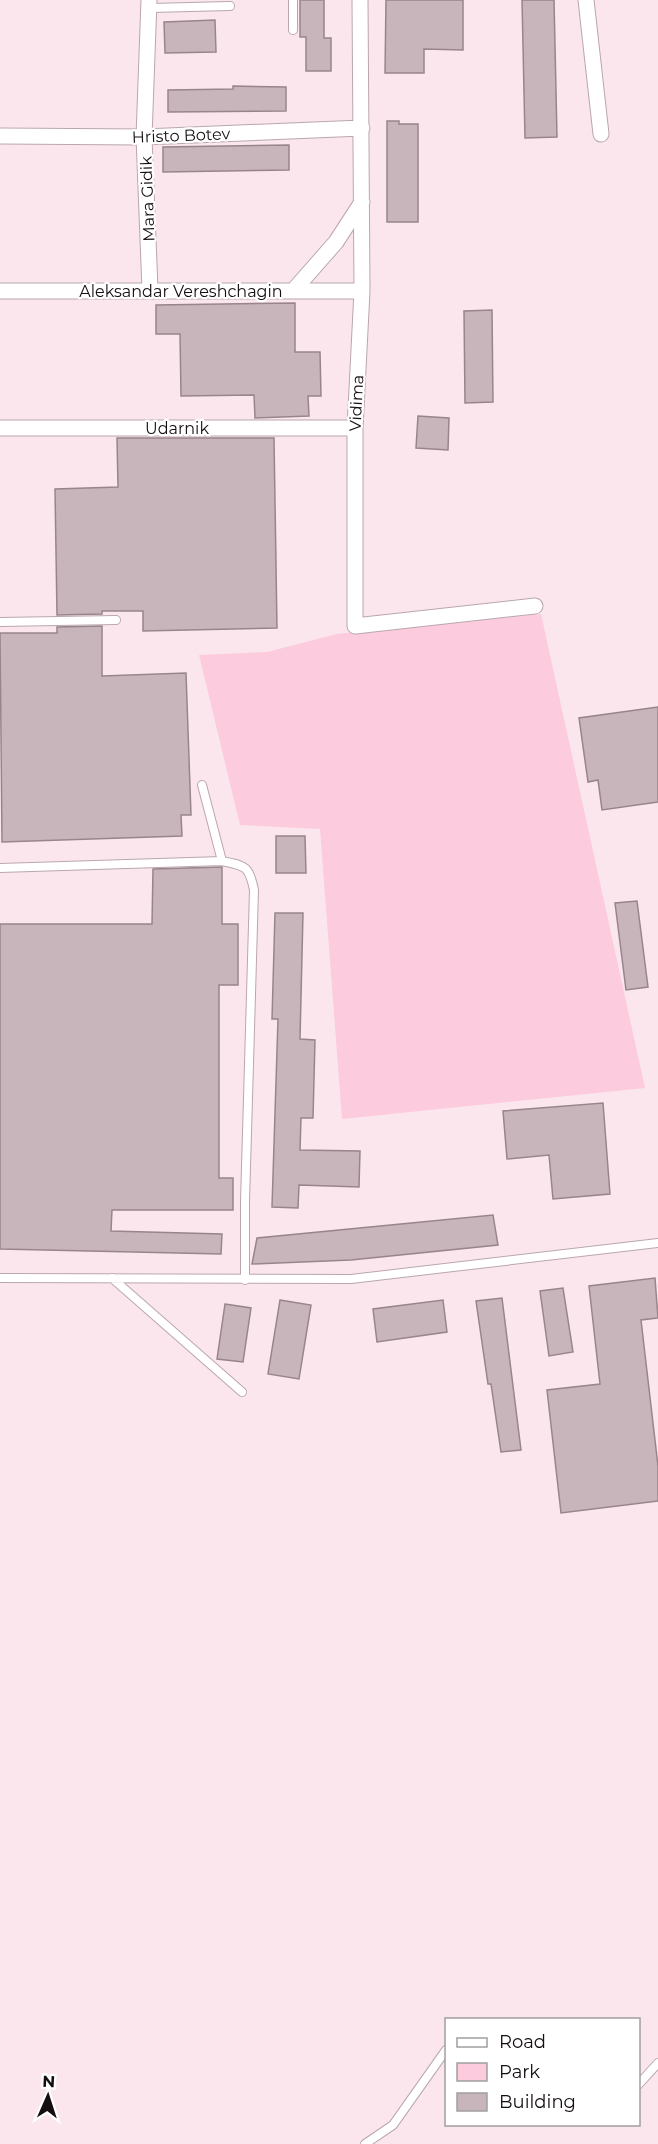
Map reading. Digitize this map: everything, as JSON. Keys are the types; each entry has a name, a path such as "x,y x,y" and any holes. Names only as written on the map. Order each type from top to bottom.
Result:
{"street":[{"name":"Vidima","path":"360,0 362,291 355,428 355,626 535,606"},
{"path":"586,0 601,134"},
{"name":"Mara Gidik","path":"149,4 144,136 150,290"},
{"name":"Hristo Botev","path":"0,136 144,136 362,128"},
{"path":"293,291 336,242 362,202"},
{"name":"Aleksandar Vereshchagin","path":"0,291 362,291"},
{"name":"Udarnik","path":"0,428 355,428"}],"lane":[{"path":"293,0 293,30"},
{"path":"149,4 230,6"},
{"path":"0,622 116,620"},
{"path":"202,785 222,861"},
{"path":"0,868 222,861 244,866 251,874 254,890 244,1202 244,1280"},
{"path":"0,1278 351,1279 658,1243"},
{"path":"112,1278 242,1392"},
{"path":"365,2144 393,2125 445,2053"},
{"path":"640,2084 658,2063"}],"green space":[{"path":"541,614 645,1088 342,1119 320,829 240,825 199,655 267,652 337,634"}],"building":[{"path":"300,0 324,0 324,38 331,38 331,71 306,71 306,37 300,37"},
{"path":"386,0 463,0 463,50 424,49 424,73 385,73"},
{"path":"522,0 554,0 557,137 525,138"},
{"path":"215,20 216,52 165,53 164,22"},
{"path":"233,86 286,87 286,111 168,112 168,90 233,89"},
{"path":"387,121 399,121 399,124 418,124 418,222 387,222"},
{"path":"289,145 289,170 163,172 163,147"},
{"path":"295,303 295,352 320,352 321,396 308,396 309,416 255,418 254,395 181,396 180,334 156,334 156,305"},
{"path":"492,310 493,402 465,403 464,311"},
{"path":"418,416 449,418 448,450 416,448"},
{"path":"117,438 274,438 277,628 143,631 143,611 102,611 102,614 57,615 55,489 118,487"},
{"path":"102,626 102,676 186,673 191,815 181,815 182,836 2,842 0,633 57,633 57,627"},
{"path":"658,707 658,802 602,810 598,780 588,782 579,718"},
{"path":"276,836 305,836 306,873 276,873"},
{"path":"222,867 222,924 238,924 238,985 219,985 219,1178 233,1178 233,1210 112,1210 111,1231 222,1234 221,1254 0,1249 0,924 152,924 153,869"},
{"path":"637,901 648,987 626,990 615,903"},
{"path":"275,913 303,913 300,1039 315,1040 313,1118 301,1118 300,1150 360,1151 359,1187 299,1185 298,1208 272,1207 278,1019 272,1019"},
{"path":"603,1103 610,1194 553,1199 549,1155 507,1159 503,1111"},
{"path":"493,1215 498,1245 351,1260 252,1264 257,1238"},
{"path":"655,1278 658,1318 641,1320 658,1466 658,1501 561,1513 547,1390 600,1384 589,1286"},
{"path":"563,1288 573,1352 549,1356 540,1291"},
{"path":"502,1298 521,1450 501,1452 476,1301"},
{"path":"280,1300 311,1305 299,1379 268,1374"},
{"path":"443,1300 447,1332 377,1342 373,1309"},
{"path":"225,1304 251,1308 243,1362 217,1359"}]}
